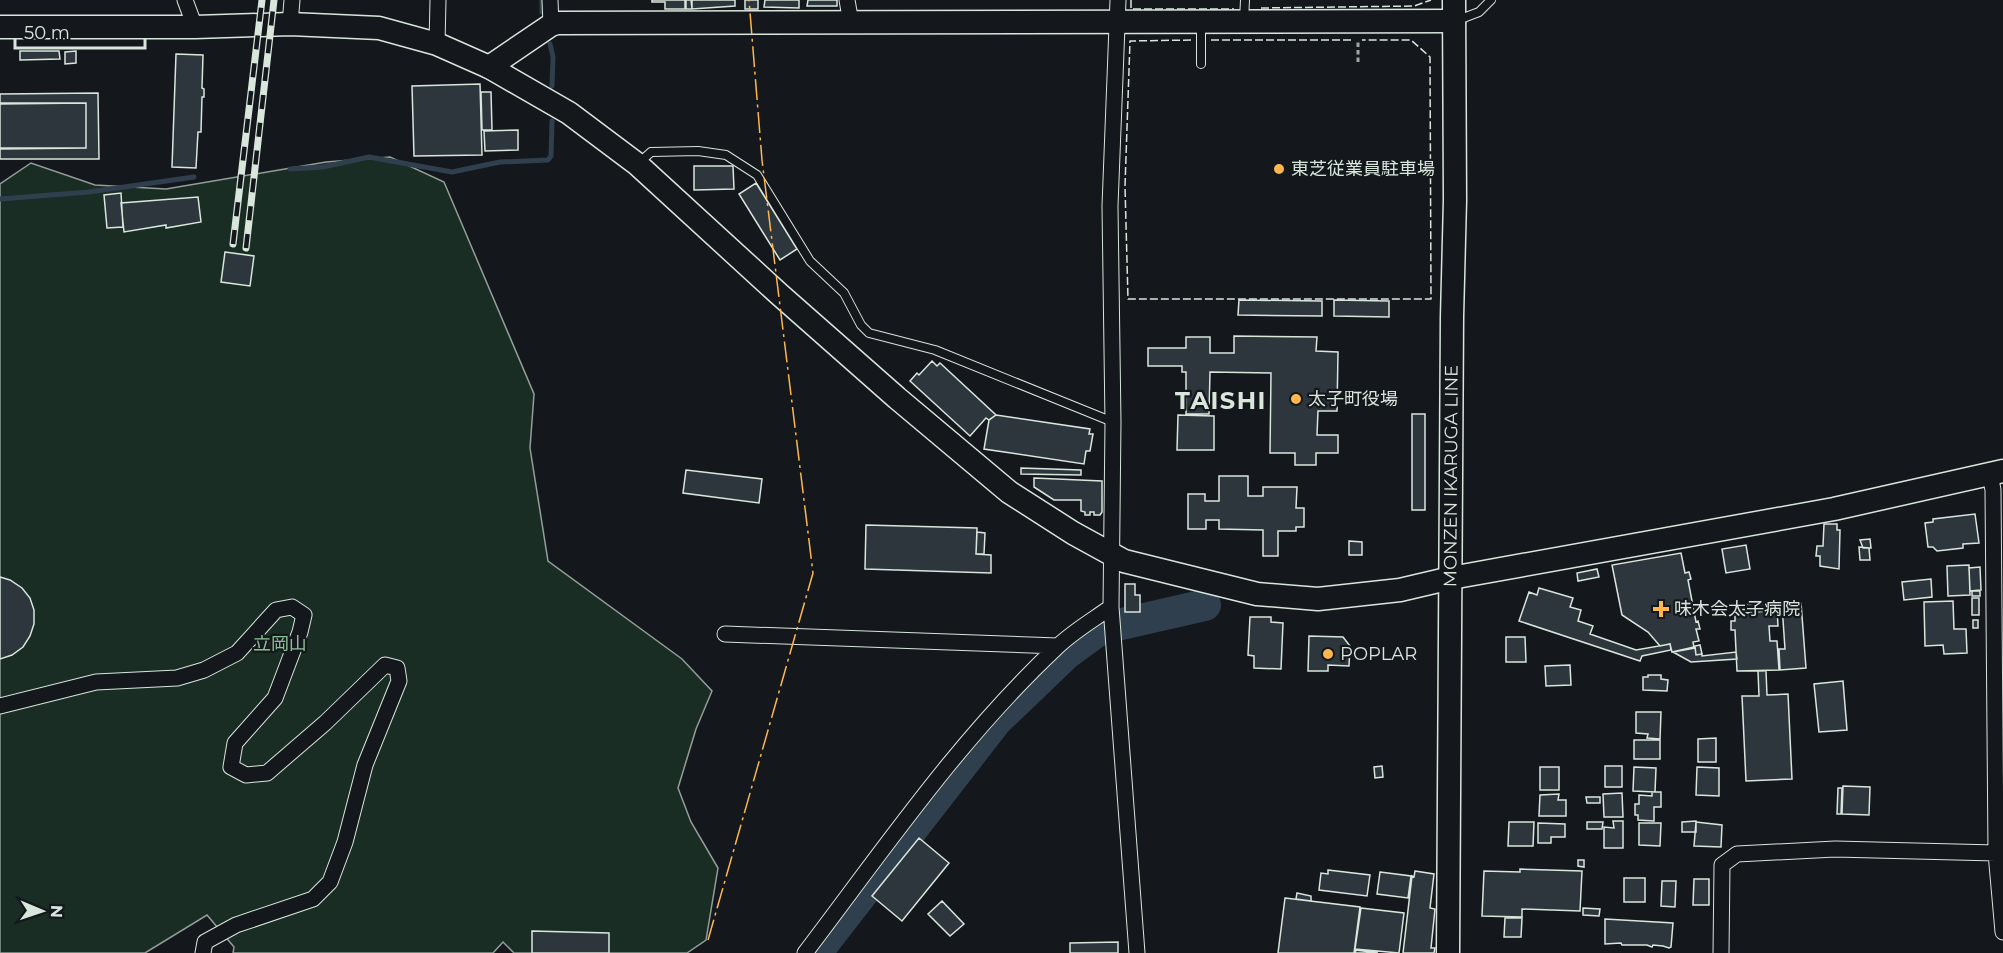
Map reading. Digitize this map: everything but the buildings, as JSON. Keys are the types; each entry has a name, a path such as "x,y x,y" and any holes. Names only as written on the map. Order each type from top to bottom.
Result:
{"street":[{"path":"185,0 195,27"},
{"path":"290,24 292,0"},
{"path":"437,44 438,0"},
{"path":"550,0 551,25"},
{"path":"847,0 851,23"},
{"path":"1118,0 1119,24 1110,206 1113,422 1112,619 1137,953"},
{"path":"489,67 551,25 1119,24 1201,22 1244,11 1454,11"},
{"name":"MONZEN IKARUGA LINE","path":"1448,953 1455,200 1454,11"},
{"path":"0,27 195,27 290,24 380,28 437,44 489,67 569,113 637,164 779,294 897,398 1009,492 1073,533 1124,561 1257,594 1318,599 1400,590 1451,578 1834,510 1996,473 1993,490 1996,853 2002,922"},
{"path":"0,706 96,682 177,678 204,670 237,653 276,610 292,607 304,615 300,632 275,698 236,743 231,767 246,776 267,773 325,723 385,665 398,668 399,681 365,765 345,842 330,882 313,899 236,925 205,942 203,953"},
{"path":"805,953 945,771 1003,701 1058,646 1112,619"},
{"path":"725,634 1058,646"},
{"path":"1721,953 1722,865 1737,854 1835,849 1996,853"}],"lane":[{"path":"1454,11 1479,12 1491,0"},
{"path":"1201,22 1201,64"},
{"path":"637,164 651,152 698,151 726,155 757,175 810,261 844,293 861,325 869,333 935,350 1113,422"}],"path":[{"path":"1358,62 1359,35"}],"green space":[{"name":"立岡山","path":"390,157 444,182 534,394 530,448 548,561 682,659 712,691 696,729 678,788 691,822 718,868 706,940 687,953 514,953 503,942 493,953 233,953 234,947 207,915 145,953 0,953 0,184 31,163 95,185 166,189 326,162"}],"waterway":[{"path":"542,0 542,12"},
{"path":"550,44 553,57 552,86"},
{"path":"290,169 323,167 369,157 452,172 500,162 548,160 551,156 552,121"},
{"path":"0,199 89,192 194,177"},
{"path":"816,953 996,721 1067,653 1100,629 1205,605"}],"railway":[{"path":"233,244 262,0"},
{"path":"246,248 274,0"}],"fence":[{"path":"1131,0 1131,9 1234,9"},
{"path":"1261,8 1414,6 1431,0"},
{"path":"1191,40 1130,41 1125,186 1128,299 1431,299 1430,57 1411,40 1362,40"},
{"path":"1211,40 1354,40"}],"power":[{"path":"708,940 813,573 762,160 749,0"}],"place":[{"name":"東芝従業員駐車場","path":"1279,169"},
{"name":"太子町役場","path":"1296,399"},
{"name":"味木会太子病院","path":"1661,609"},
{"name":"POPLAR","path":"1328,654"}],"district":[{"name":"TAISHI","path":"1221,401"}]}
